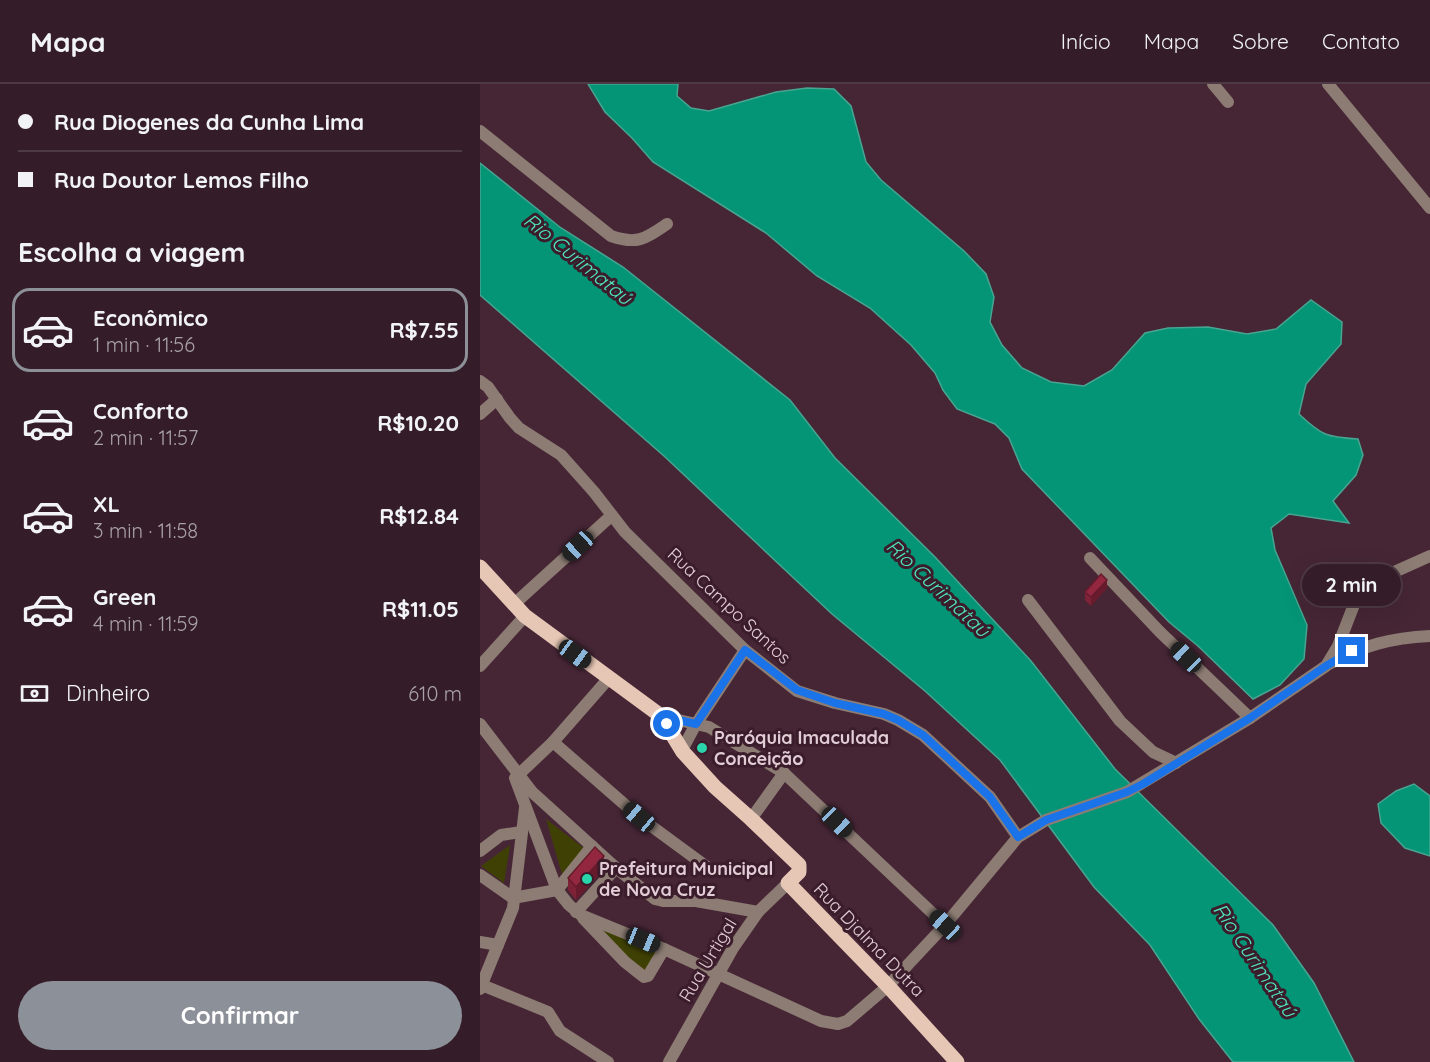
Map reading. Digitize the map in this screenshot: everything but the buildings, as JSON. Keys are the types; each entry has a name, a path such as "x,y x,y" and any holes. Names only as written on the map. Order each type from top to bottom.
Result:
{"main road":[{"name":"Rua Djalma Dutra","path":"480,567 519,611 661,716 682,750 715,787 799,865 799,872 788,884 888,986 957,1062"}],"street":[{"path":"1213,84 1228,102"},
{"path":"1328,84 1430,208"},
{"path":"480,131 611,236 626,241 638,240 667,224"},
{"name":"Rua Campo Santos","path":"480,381 488,387 519,428 561,455 625,532 745,650 797,690 835,703 884,714 923,735 990,797 1018,837"},
{"path":"480,414 497,399"},
{"path":"480,666 519,611 611,516"},
{"path":"1326,666 1338,646 1355,602 1365,590 1392,573 1430,556"},
{"path":"1090,558 1160,632 1250,718"},
{"path":"1028,600 1120,721 1153,752 1176,763"},
{"path":"578,914 664,949 821,1021 833,1024 842,1023 888,986 945,925 1018,837 1046,820 1127,792 1143,784 1250,718 1326,666 1360,648 1396,639 1430,636"},
{"path":"682,750 696,724 745,650"},
{"path":"517,776 553,742 609,678"},
{"path":"661,716 696,724 726,736 784,773 945,925"},
{"path":"480,724 517,776 532,792 616,868 659,900 694,900 758,912"},
{"path":"553,742 639,817 707,867"},
{"path":"752,819 784,773"},
{"path":"517,776 525,806 557,890 625,962 644,977 649,975 664,949"},
{"path":"525,806 513,908 481,987 548,1012 560,1031 608,1062"},
{"path":"480,851 501,836 521,832"},
{"path":"480,875 513,898 557,890 592,846"},
{"path":"578,914 616,868"},
{"name":"Rua Urtigal","path":"669,1062 717,973 758,912 788,884"},
{"path":"480,942 498,945"}],"shaded area":[{"path":"546,819 585,849 562,874"},
{"path":"510,845 504,883 481,866"},
{"path":"592,922 661,953 645,974"}],"water":[{"path":"588,84 678,84 677,96 691,108 709,111 776,92 807,88 834,89 851,106 866,162 881,180 964,251 986,274 994,297 990,322 1002,345 1022,368 1051,382 1084,386 1112,370 1145,333 1168,328 1208,327 1247,334 1276,329 1311,300 1342,322 1341,344 1306,384 1299,414 1326,434 1358,439 1363,455 1356,475 1333,501 1349,523 1289,514 1271,528 1275,550 1307,625 1304,659 1280,685 1253,699 1198,646 1169,622 1022,469 1009,438 995,424 957,409 943,390 935,373 911,345 870,308 817,276 766,233 653,162 605,112"},
{"name":"Rio Curimataú","path":"480,163 561,228 623,267 790,400 835,458 935,557 1031,661 1115,769 1273,925 1314,983 1354,1062 1233,1062 1199,1019 1150,945 1094,887 1000,760 925,691 832,614 664,456 480,295"},
{"path":"1414,784 1430,796 1430,856 1405,848 1381,823 1378,804 1396,791"}],"place":[{"name":"Paróquia Imaculada Conceição","path":"702,748"},
{"name":"Prefeitura Municipal de Nova Cruz","path":"587,879"}],"route":[{"path":"667,724 661,716 696,724 745,650 797,690 835,703 884,714 923,735 979,785 1018,837 1046,820 1127,792 1143,784 1352,651"}]}
